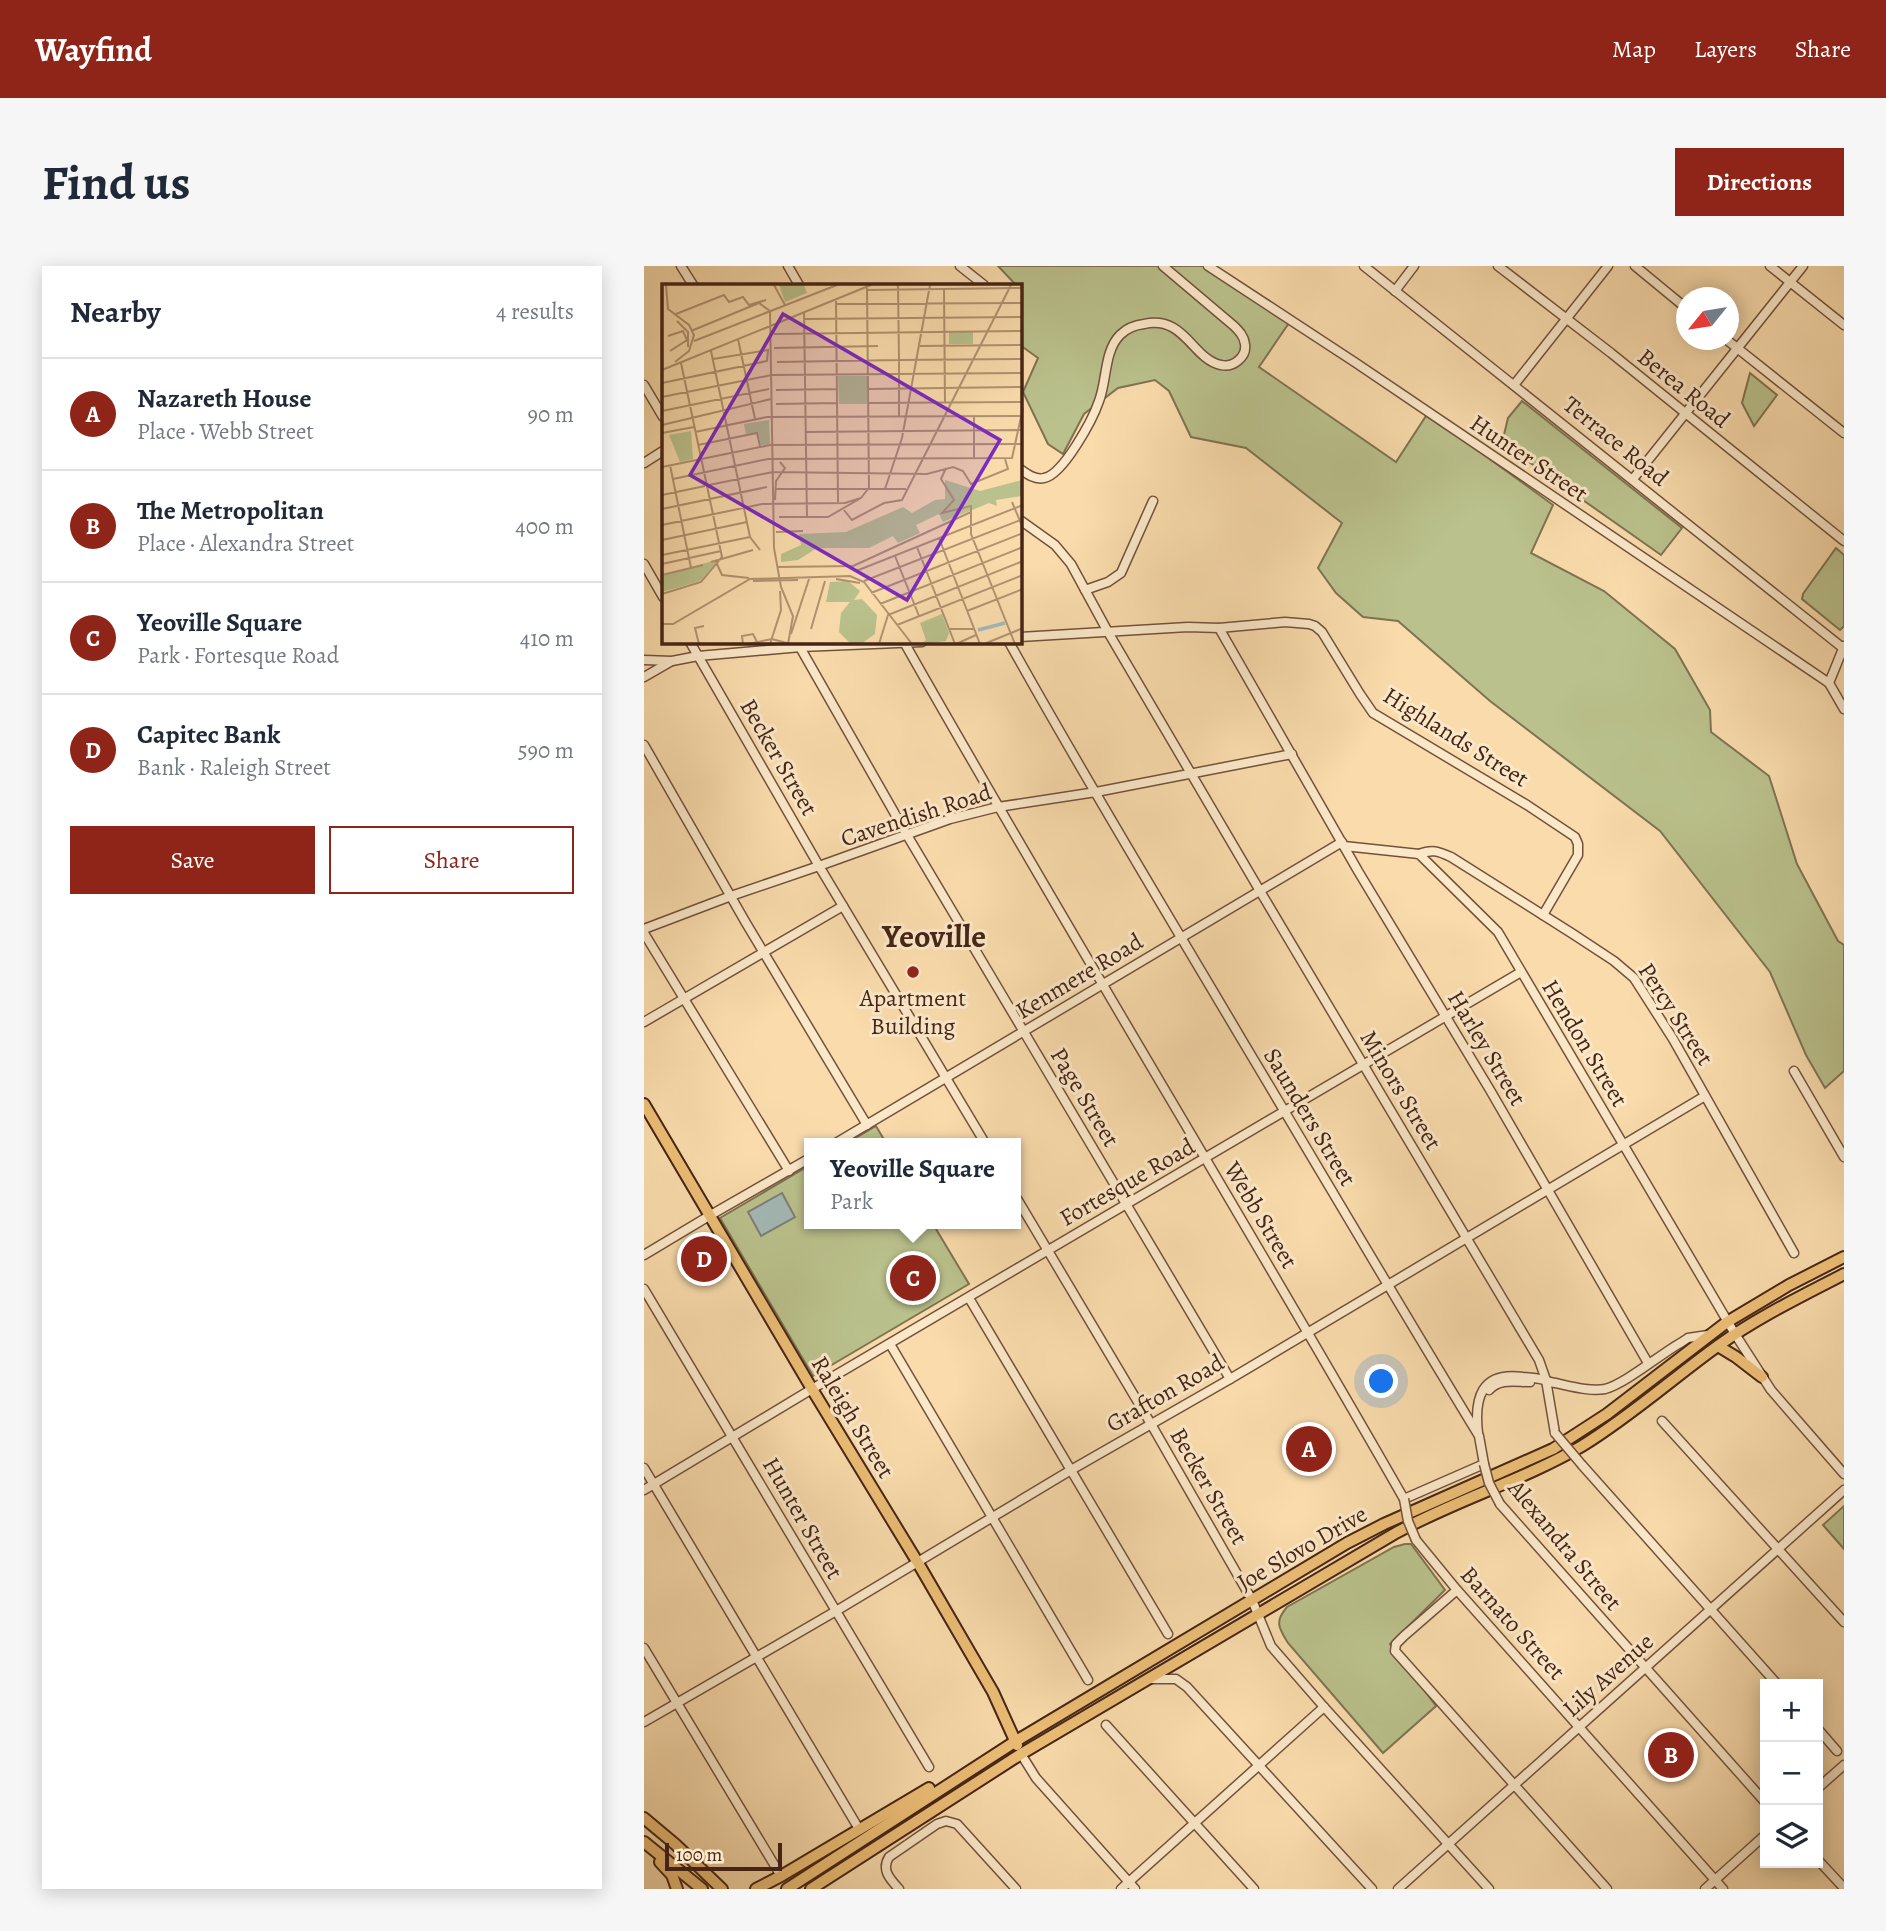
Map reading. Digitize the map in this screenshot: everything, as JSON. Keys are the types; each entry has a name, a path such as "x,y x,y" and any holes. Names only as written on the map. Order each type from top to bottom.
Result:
{"main road":[{"name":"Raleigh Street","path":"644,1104 993,1692 1021,1754"},
{"path":"1831,1263 1844,1251"},
{"name":"Joe Slovo Drive","path":"787,1889 1016,1741 1337,1549 1384,1524 1553,1449 1608,1414 1727,1322 1844,1256"},
{"name":"Joe Slovo Drive","path":"811,1889 1021,1754 1410,1525 1569,1453 1621,1419 1735,1334 1844,1274"},
{"path":"1718,1346 1762,1377"},
{"path":"756,1889 929,1788 941,1788"},
{"path":"644,1818 722,1889"},
{"path":"644,1842 702,1889"},
{"path":"644,1848 668,1871 677,1889"},
{"path":"713,1879 731,1889"}],"street":[{"path":"681,266 692,284"},
{"path":"788,266 798,284"},
{"path":"960,266 983,284"},
{"path":"1022,469 1038,479 1058,471 1091,421 1100,401 1114,342 1130,328 1151,323 1173,327 1219,365 1227,366 1241,358 1245,351 1245,342 1241,334 1163,266"},
{"name":"Hunter Street","path":"1208,266 1829,683"},
{"name":"Terrace Road","path":"1364,266 1843,646"},
{"path":"1395,291 1415,266"},
{"name":"Berea Road","path":"1498,266 1611,353 1844,541"},
{"path":"1514,385 1608,266"},
{"path":"1635,266 1676,300"},
{"path":"1770,266 1844,325"},
{"path":"1739,347 1803,266"},
{"path":"1739,349 1844,433"},
{"path":"1633,479 1736,350"},
{"path":"644,385 662,415"},
{"path":"644,463 662,452"},
{"path":"1085,590 1108,582 1121,573 1153,501"},
{"name":"Minors Street","path":"1022,521 1055,545 1071,564 1260,891 1539,1360 1547,1382 1555,1433 1711,1609"},
{"path":"644,564 662,595"},
{"name":"Highlands Street","path":"1219,628 1284,622 1315,626 1322,632 1373,713 1569,833 1578,844 1578,855 1543,915"},
{"path":"1022,637 1188,627 1219,628"},
{"name":"Harley Street","path":"1219,628 1648,1363"},
{"name":"Becker Street","path":"691,644 819,866 982,1138"},
{"path":"644,660 672,661 799,645 852,644"},
{"name":"Webb Street","path":"905,644 1404,1499"},
{"name":"Saunders Street","path":"1010,644 1387,1285 1478,1432 1485,1464"},
{"name":"Page Street","path":"799,645 907,835 1230,1379"},
{"path":"1843,646 1829,683 1844,709"},
{"path":"644,677 672,661"},
{"path":"644,746 867,1125"},
{"name":"Cavendish Road","path":"644,931 731,896 950,819 998,807 1096,792 1292,754"},
{"path":"1343,844 1419,854"},
{"name":"Kenmere Road","path":"845,1138 1343,844"},
{"name":"Percy Street","path":"1419,854 1436,850 1451,857 1614,961 1634,978 1673,1039 1794,1253"},
{"name":"Hendon Street","path":"1419,854 1498,932 1762,1377 1844,1475"},
{"path":"644,1022 843,906"},
{"path":"644,931 789,1171"},
{"name":"Fortesque Road","path":"644,1490 1521,972"},
{"path":"1794,1071 1844,1157"},
{"name":"Grafton Road","path":"644,1722 1230,1379 1705,1096"},
{"path":"644,1255 804,1162"},
{"name":"Becker Street","path":"1021,1205 1252,1600 1271,1646 1489,1889"},
{"name":"Hunter Street","path":"644,1289 929,1767"},
{"path":"969,1298 1168,1634"},
{"path":"1478,1432 1485,1396 1494,1385 1506,1381 1547,1382 1603,1389 1620,1382 1688,1338 1711,1334"},
{"path":"890,1344 1088,1680"},
{"path":"1662,1421 1844,1622"},
{"path":"1404,1499 1485,1464"},
{"name":"Alexandra Street","path":"1485,1464 1489,1483 1500,1504 1760,1796"},
{"path":"644,1468 859,1829"},
{"name":"Lily Avenue","path":"1398,1889 1844,1490"},
{"name":"Barnato Street","path":"1404,1499 1408,1521 1416,1540 1457,1590 1723,1889"},
{"path":"1457,1590 1404,1636 1395,1648 1396,1653 1607,1889"},
{"path":"1711,1609 1773,1679"},
{"path":"644,1648 781,1876"},
{"path":"1147,1680 1171,1678 1181,1681 1371,1889"},
{"path":"1121,1889 1324,1707"},
{"path":"1106,1725 1254,1889"},
{"path":"1823,1736 1837,1751"},
{"path":"1021,1754 1036,1777 1135,1889"},
{"path":"1823,1784 1844,1765"},
{"path":"899,1889 887,1874 889,1857 937,1824 950,1821 957,1824 1016,1889"},
{"path":"1705,1889 1760,1840"},
{"path":"1823,1865 1844,1888"}],"green space":[{"path":"998,266 1215,266 1291,320 1259,367 1396,462 1426,416 1553,505 1531,553 1604,591 1675,649 1710,710 1711,732 1769,776 1797,864 1838,941 1844,945 1844,1071 1825,1088 1806,1055 1770,972 1660,831 1490,701 1398,621 1363,617 1336,593 1318,568 1342,523 1246,448 1191,437 1169,391 1155,380 1118,388 1084,414 1063,454 1048,444 1023,392 1038,358 1022,346 1022,284 1015,284"},
{"path":"1750,373 1777,395 1754,426 1742,403"},
{"path":"1522,401 1682,528 1661,555 1502,443 1508,418"},
{"path":"1836,548 1844,555 1844,626 1840,630 1802,599"},
{"path":"876,1126 883,1138 856,1138"},
{"path":"804,1169 804,1229 936,1229 969,1284 813,1376 720,1218"},
{"path":"1844,1506 1844,1549 1823,1525"},
{"path":"1411,1544 1445,1590 1390,1644 1436,1706 1383,1753 1288,1643 1280,1629 1279,1621 1287,1607 1394,1547"}],"shaded area":[{"path":"782,1193 795,1217 761,1236 748,1212"}],"place":[{"name":"Apartment Building","path":"913,972"},
{"name":"Capitec Bank","path":"704,1259"},
{"name":"Yeoville Square","path":"913,1278"},
{"name":"Nazareth House","path":"1309,1449"},
{"name":"The Metropolitan","path":"1671,1755"}],"district":[{"name":"Yeoville","path":"934,936"}]}
